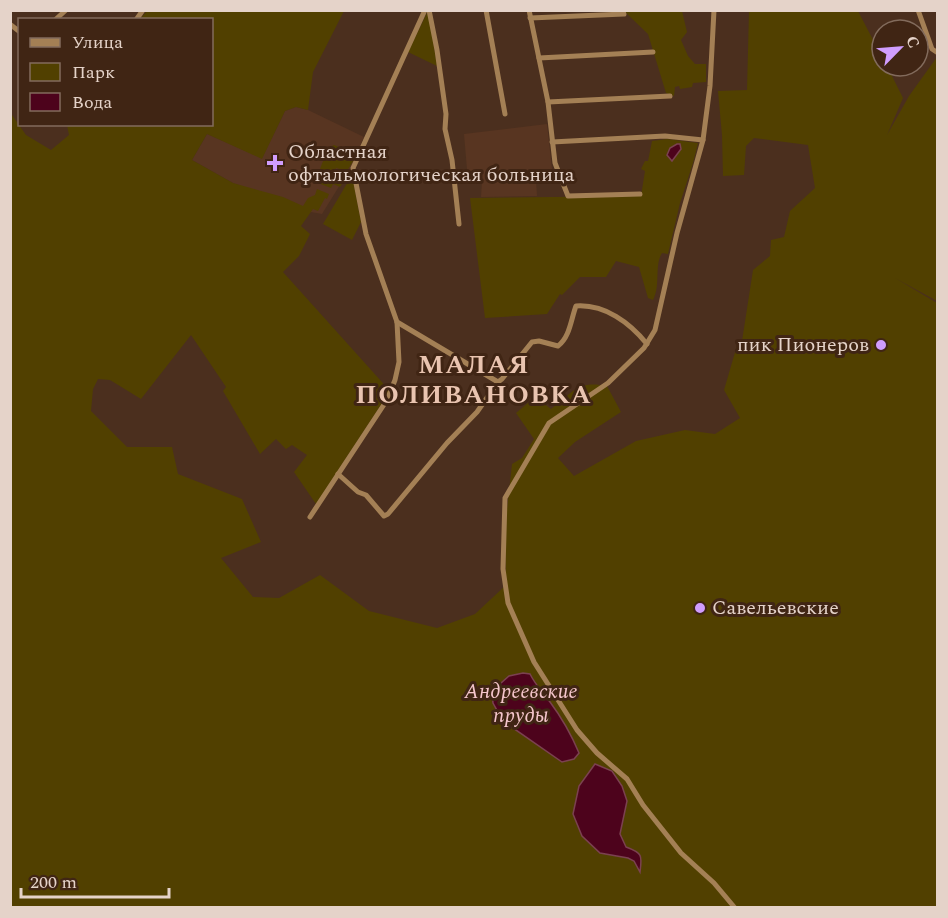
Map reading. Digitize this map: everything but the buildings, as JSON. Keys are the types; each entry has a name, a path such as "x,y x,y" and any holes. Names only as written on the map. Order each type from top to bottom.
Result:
{"street":[{"path":"427,10 437,50 446,114 444,129 452,160 459,224"},
{"path":"310,517 392,391 399,362 397,322 366,234 352,168 427,10"},
{"path":"486,10 505,114"},
{"path":"529,10 548,102 555,163 568,196 640,194"},
{"path":"714,10 710,86 703,140 677,233 655,330 647,344 608,383 549,423 505,498 503,569 508,603 534,662 577,730 597,753 627,779 643,805 681,853 714,883 735,908"},
{"path":"918,10 932,49 937,54"},
{"path":"530,18 624,14"},
{"path":"539,58 653,52"},
{"path":"548,102 670,96"},
{"path":"552,142 664,136 703,140"},
{"path":"338,474 357,492 366,495 380,514 384,516 388,514 447,443 477,412 498,382 532,342 539,341 558,346 561,344 567,335 576,306 585,306 612,314 634,329 647,344"},
{"path":"397,322 498,382"}],"shaded area":[{"name":"Областная офтальмологическая больница","path":"296,107 308,110 364,137 351,167 322,214 233,183 192,160 207,134 262,158 285,111"},
{"path":"547,124 553,178 536,180 537,196 481,197 482,181 468,181 464,134"}],"green space":[{"path":"147,11 344,11 313,72 308,110 296,107 285,111 262,159 207,134 192,160 233,183 283,197 303,206 308,198 315,195 317,189 329,194 318,211 313,209 301,226 310,234 299,256 283,272 390,391 316,504 294,472 307,455 292,445 286,449 276,439 260,454 223,391 226,387 191,335 141,399 110,380 98,379 93,389 91,411 127,447 172,447 178,474 242,499 261,542 221,558 253,597 279,598 320,575 369,611 437,628 475,614 506,585 505,527 512,464 522,458 534,439 516,413 535,397 551,409 582,386 607,386 621,412 575,442 558,458 574,476 636,441 685,430 715,434 740,418 724,390 738,342 742,341 753,270 770,256 771,240 784,237 790,211 815,188 808,145 754,138 746,146 744,175 723,176 718,91 747,90 749,11 858,11 870,34 870,78 893,78 903,98 887,135 922,78 930,78 930,67 937,57 937,301 895,278 937,303 937,907 11,907 10,112 26,135 51,150 69,135 67,126 213,126 213,18 141,18"},
{"path":"624,11 682,11 687,32 681,40 688,56 695,64 706,64 706,82 693,83 692,87 680,89 679,86 675,87 674,96 666,93 648,34"},
{"path":"427,13 429,15 437,66 408,52"},
{"path":"667,139 698,143 668,254 662,253 660,258 657,288 653,300 648,298 639,267 616,261 606,277 580,277 562,295 560,294 547,314 485,318 470,198 641,196 645,171 641,169 645,161 648,161 652,141"},
{"path":"334,145 351,152 355,158 347,171 336,168 332,179 342,184 340,187 333,184 331,188 318,183 320,179 317,177 328,148"},
{"path":"352,175 361,222 352,240 323,224"}],"water":[{"path":"680,144 681,149 672,161 667,155 670,148"},
{"name":"Андреевские пруды","path":"530,674 562,720 579,753 574,759 562,762 503,721 493,703 492,691 509,676"},
{"name":"Андреевские пруды","path":"595,764 612,771 622,786 627,801 620,834 626,847 636,851 640,856 640,872 634,861 600,853 582,836 573,814 579,786"}],"place":[{"name":"Областная офтальмологическая больница","path":"275,163"},
{"name":"пик Пионеров","path":"881,345"},
{"name":"Савельевские","path":"700,608"}],"district":[{"name":"МАЛАЯ ПОЛИВАНОВКА","path":"474,380"}]}
